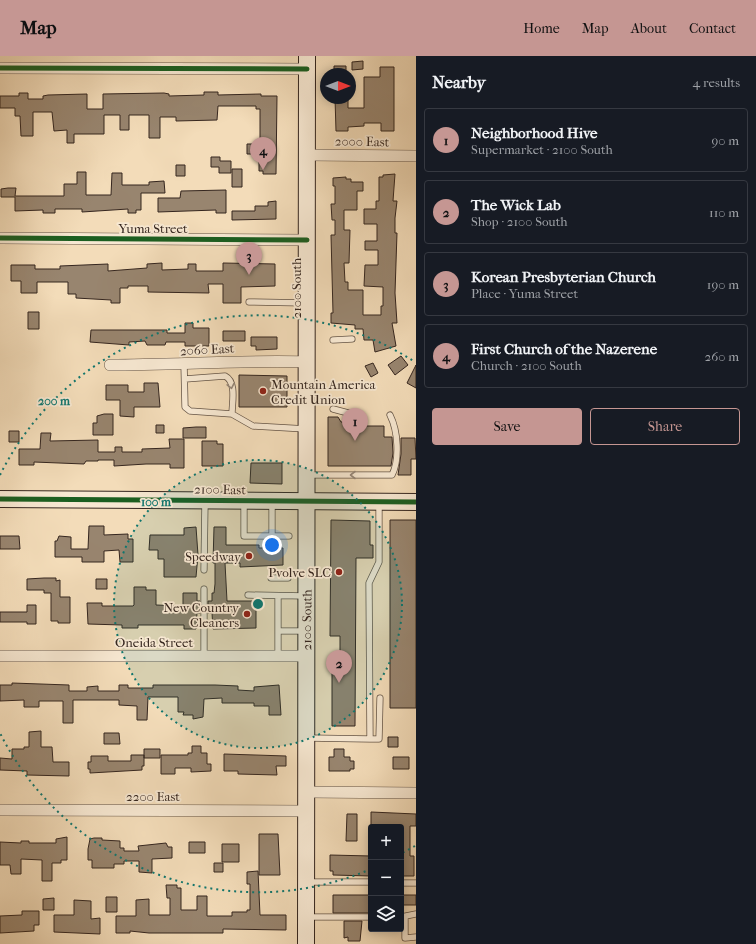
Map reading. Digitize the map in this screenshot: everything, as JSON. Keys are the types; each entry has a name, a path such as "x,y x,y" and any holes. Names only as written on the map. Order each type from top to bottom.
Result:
{"main road":[{"name":"2100 South","path":"306,944 307,62"},
{"name":"2100 East","path":"0,499 416,502"}],"street":[{"path":"0,68 307,62"},
{"name":"2000 East","path":"307,155 416,156"},
{"name":"Yuma Street","path":"0,238 307,240"},
{"name":"2060 East","path":"110,365 184,364 227,361 306,362"},
{"name":"Oneida Street","path":"0,656 307,656"},
{"path":"307,792 416,793"},
{"name":"2200 East","path":"0,810 306,811"}],"lane":[{"path":"250,302 307,303"},
{"path":"332,340 352,340"},
{"path":"184,364 185,407 190,411 232,414 253,426 306,429"},
{"path":"185,379 225,376 229,378 232,384 232,414"},
{"path":"332,409 352,414"},
{"path":"307,475 392,475 396,467 396,426 390,415"},
{"path":"204,570 205,500"},
{"path":"244,501 244,536 289,536"},
{"path":"272,501 272,536"},
{"path":"370,739 369,583 379,562 379,501"},
{"path":"271,578 288,578"},
{"path":"204,590 204,656"},
{"path":"248,595 307,596"},
{"path":"278,596 278,656"},
{"path":"278,631 307,631"},
{"path":"307,738 379,739 380,698"},
{"path":"306,882 368,882"},
{"path":"404,883 416,883"},
{"path":"404,917 416,914"},
{"path":"306,917 368,917"},
{"path":"404,928 405,938 416,937"}],"building":[{"path":"363,61 363,69 356,70 356,68 352,68 352,62"},
{"path":"334,66 346,66 346,68 334,68"},
{"path":"380,67 394,67 394,131 381,131 381,123 364,123 364,126 348,127 348,131 336,131 335,104 348,104 348,108 364,108 364,77 380,77"},
{"path":"204,92 218,92 218,95 261,94 261,96 277,96 276,174 263,174 263,171 259,171 259,154 247,154 247,144 260,144 260,109 256,109 256,106 218,106 217,120 176,121 176,117 160,117 160,138 149,138 149,115 129,115 129,130 120,130 120,115 104,115 104,134 74,134 74,143 67,143 67,130 54,131 52,112 33,112 33,136 21,136 20,116 15,116 15,108 0,108 0,96 19,96 19,93 28,93 28,99 43,99 43,96 48,95 87,94 87,109 103,109 103,94 164,93 169,94 169,96 204,95"},
{"path":"211,157 220,157 220,161 231,161 231,173 219,173 219,167 211,167"},
{"path":"176,165 185,165 185,176 176,176"},
{"path":"232,169 242,169 242,187 232,187"},
{"path":"77,172 86,172 86,195 111,195 112,173 122,173 122,185 149,185 149,182 164,181 165,193 141,193 141,210 136,210 136,213 128,213 128,209 82,212 82,209 55,209 55,213 43,213 43,210 15,211 15,197 1,197 1,189 8,188 16,188 15,196 64,196 64,184 77,184"},
{"path":"395,174 393,201 397,201 395,218 395,233 397,233 395,293 397,323 392,323 396,346 375,352 373,340 364,340 363,329 355,329 355,325 331,323 331,313 333,313 331,235 335,235 335,220 332,220 331,204 335,204 335,186 333,186 333,178 346,177 346,179 351,179 351,182 363,182 363,191 357,191 357,210 344,210 344,230 350,230 349,263 344,263 345,282 348,282 348,290 363,290 363,315 381,315 381,306 383,306 383,287 364,286 365,265 378,265 378,250 365,250 365,241 377,241 377,224 364,224 364,209 376,209 376,201 379,201 379,177 383,177 383,175"},
{"path":"226,190 226,213 216,213 216,210 158,212 158,198 180,198 181,191"},
{"path":"276,201 276,219 232,220 232,211 255,211 255,206 268,206 268,202"},
{"path":"162,263 162,270 188,269 188,264 196,264 196,271 223,271 223,263 275,264 275,286 241,287 241,303 223,303 223,284 208,284 209,293 148,292 148,286 128,286 128,288 120,288 120,303 111,303 111,300 76,298 76,294 68,294 68,282 37,282 37,293 21,293 21,281 11,281 11,265 35,265 35,269 60,269 60,266 108,264 108,271 147,268 147,264"},
{"path":"28,312 39,312 39,329 28,329"},
{"path":"185,323 193,323 193,328 209,328 209,346 185,346 185,342 166,342 165,345 147,345 145,341 129,342 129,345 90,342 91,330 167,330 167,333 185,333"},
{"path":"223,331 245,331 245,341 223,341"},
{"path":"251,337 277,337 277,349 256,350 256,346 251,346"},
{"path":"401,356 408,365 395,375 388,365"},
{"path":"373,363 378,373 371,377 365,366"},
{"path":"416,365 416,388 407,383"},
{"name":"Mountain America Credit Union","path":"239,375 287,376 287,407 239,407"},
{"path":"144,383 158,383 160,407 134,407 134,417 120,416 120,400 106,400 106,385 128,385 128,392 144,392"},
{"path":"113,414 113,435 93,435 93,423 97,423 97,416"},
{"path":"328,417 338,417 341,422 353,422 353,426 384,426 384,437 392,437 393,453 391,466 328,466"},
{"path":"156,425 164,425 164,433 156,433"},
{"path":"206,427 206,438 183,438 183,428"},
{"path":"9,431 19,431 19,442 9,442"},
{"path":"41,433 51,433 50,441 98,440 98,452 115,452 115,447 122,447 122,452 142,452 142,449 170,448 169,439 184,439 184,468 170,468 170,464 114,466 114,460 86,461 84,464 34,462 34,465 19,465 19,449 40,449"},
{"path":"401,438 415,438 416,459 411,459 411,475 398,475 401,454"},
{"path":"202,441 217,441 217,444 223,444 223,466 202,466"},
{"path":"251,463 282,463 282,484 250,483"},
{"path":"331,520 370,521 370,545 373,545 373,558 356,558 355,726 332,726 332,655 340,655 340,636 330,636"},
{"path":"390,520 416,520 416,708 390,708"},
{"path":"89,526 104,526 104,535 128,534 128,539 133,539 133,562 120,562 119,550 104,551 104,562 82,562 82,557 55,557 55,541 57,541 59,536 71,537 71,549 88,549"},
{"path":"196,527 198,555 196,577 164,577 164,559 158,559 158,550 149,550 150,535 184,535 184,528"},
{"path":"214,527 226,527 226,545 259,545 259,548 283,548 283,565 240,567 240,563 225,563 227,601 256,601 256,628 213,629 212,613 208,613 208,601 212,601 212,593 214,593 215,584 215,563 213,563"},
{"path":"0,536 19,536 20,549 0,549"},
{"path":"56,578 56,581 60,580 60,597 70,597 70,623 58,623 58,621 51,621 51,593 44,593 44,590 27,590 27,579"},
{"path":"96,579 107,579 107,589 96,589"},
{"path":"134,587 146,587 146,590 156,590 156,605 183,606 183,593 197,593 197,601 200,601 200,613 197,613 196,629 184,629 184,625 138,625 138,628 122,628 122,625 88,624 87,603 102,603 102,606 133,606"},
{"path":"27,605 36,605 36,624 27,624 27,622 0,622 0,612 27,612"},
{"path":"12,683 69,685 69,691 87,691 87,687 98,686 98,691 119,691 119,685 128,685 128,688 153,688 153,685 215,685 238,686 238,690 254,691 254,687 279,685 281,715 269,715 269,706 254,706 254,703 222,703 222,698 204,699 203,717 193,719 193,715 183,715 184,712 178,712 178,697 148,697 147,720 137,720 137,706 119,705 119,700 73,700 73,723 63,723 63,701 39,701 39,707 24,707 24,700 0,701 0,685 12,685"},
{"path":"41,731 41,747 52,747 53,762 69,762 69,776 27,775 27,771 0,770 0,758 12,759 12,749 24,749 24,747 29,747 29,732"},
{"path":"104,733 119,733 120,744 104,744"},
{"path":"388,737 398,737 398,747 388,747"},
{"path":"192,746 201,746 201,753 207,753 207,764 211,764 211,771 191,772 191,768 175,768 175,774 161,774 161,755 188,755 188,753 192,753"},
{"path":"144,749 160,749 160,758 144,758"},
{"path":"334,749 344,749 344,757 350,757 350,761 354,761 354,769 350,769 350,771 329,771 329,757 334,757"},
{"path":"224,754 286,756 286,766 276,766 277,775 238,774 238,771 224,771"},
{"path":"131,755 144,755 144,766 142,766 142,770 90,773 90,769 88,769 88,762 91,762 91,756 108,756 108,761 131,761"},
{"path":"393,757 409,757 409,769 393,769"},
{"path":"371,812 416,814 416,826 410,826 410,856 414,856 414,876 404,876 404,824 371,824"},
{"path":"347,814 357,814 357,841 346,841"},
{"path":"259,834 278,834 280,875 259,875"},
{"path":"67,837 67,860 61,860 61,863 52,863 52,881 42,881 42,860 21,859 21,874 11,874 10,865 0,865 0,842 21,843 21,841 29,841 29,843 56,843 56,839"},
{"path":"94,838 120,841 120,848 124,848 124,851 139,851 138,846 166,843 168,847 172,847 172,858 152,859 152,873 139,872 139,861 124,861 124,864 114,864 114,868 92,868 92,860 88,860 88,849 90,839"},
{"path":"189,842 205,842 205,853 189,853"},
{"path":"222,844 239,844 239,862 222,862"},
{"path":"330,855 368,856 368,876 333,875 333,871 330,871"},
{"path":"214,863 223,863 223,872 214,872"},
{"path":"258,871 260,915 286,915 286,930 223,929 223,933 149,933 130,931 130,933 116,933 116,916 136,916 136,900 149,899 149,915 170,915 170,898 167,898 166,885 177,885 177,888 181,888 181,910 197,910 197,896 207,896 207,916 232,916 232,912 247,912 247,910 250,910 250,884 247,884 247,872"},
{"path":"333,895 368,895 368,913 333,913"},
{"path":"404,895 416,895 416,905 404,905"},
{"path":"106,897 117,897 117,912 106,912"},
{"path":"54,898 54,910 43,910 43,899"},
{"path":"74,900 91,901 91,919 100,918 100,934 54,932 54,915 74,915"},
{"path":"22,911 39,911 39,925 34,925 34,931 0,933 0,916 22,915"},
{"path":"344,921 362,921 360,941 348,941 348,937 344,938"}],"cycle path":[{"path":"0,68 307,69"},
{"path":"0,238 307,240"},
{"path":"0,499 416,502"}],"place":[{"name":"First Church of the Nazerene","path":"263,170"},
{"name":"Korean Presbyterian Church","path":"249,275"},
{"name":"Mountain America Credit Union","path":"263,391"},
{"name":"Neighborhood Hive","path":"355,441"},
{"name":"Speedway","path":"249,556"},
{"name":"Pvolve SLC","path":"339,572"},
{"name":"New Country Cleaners","path":"247,614"},
{"name":"The Wick Lab","path":"339,683"}]}
